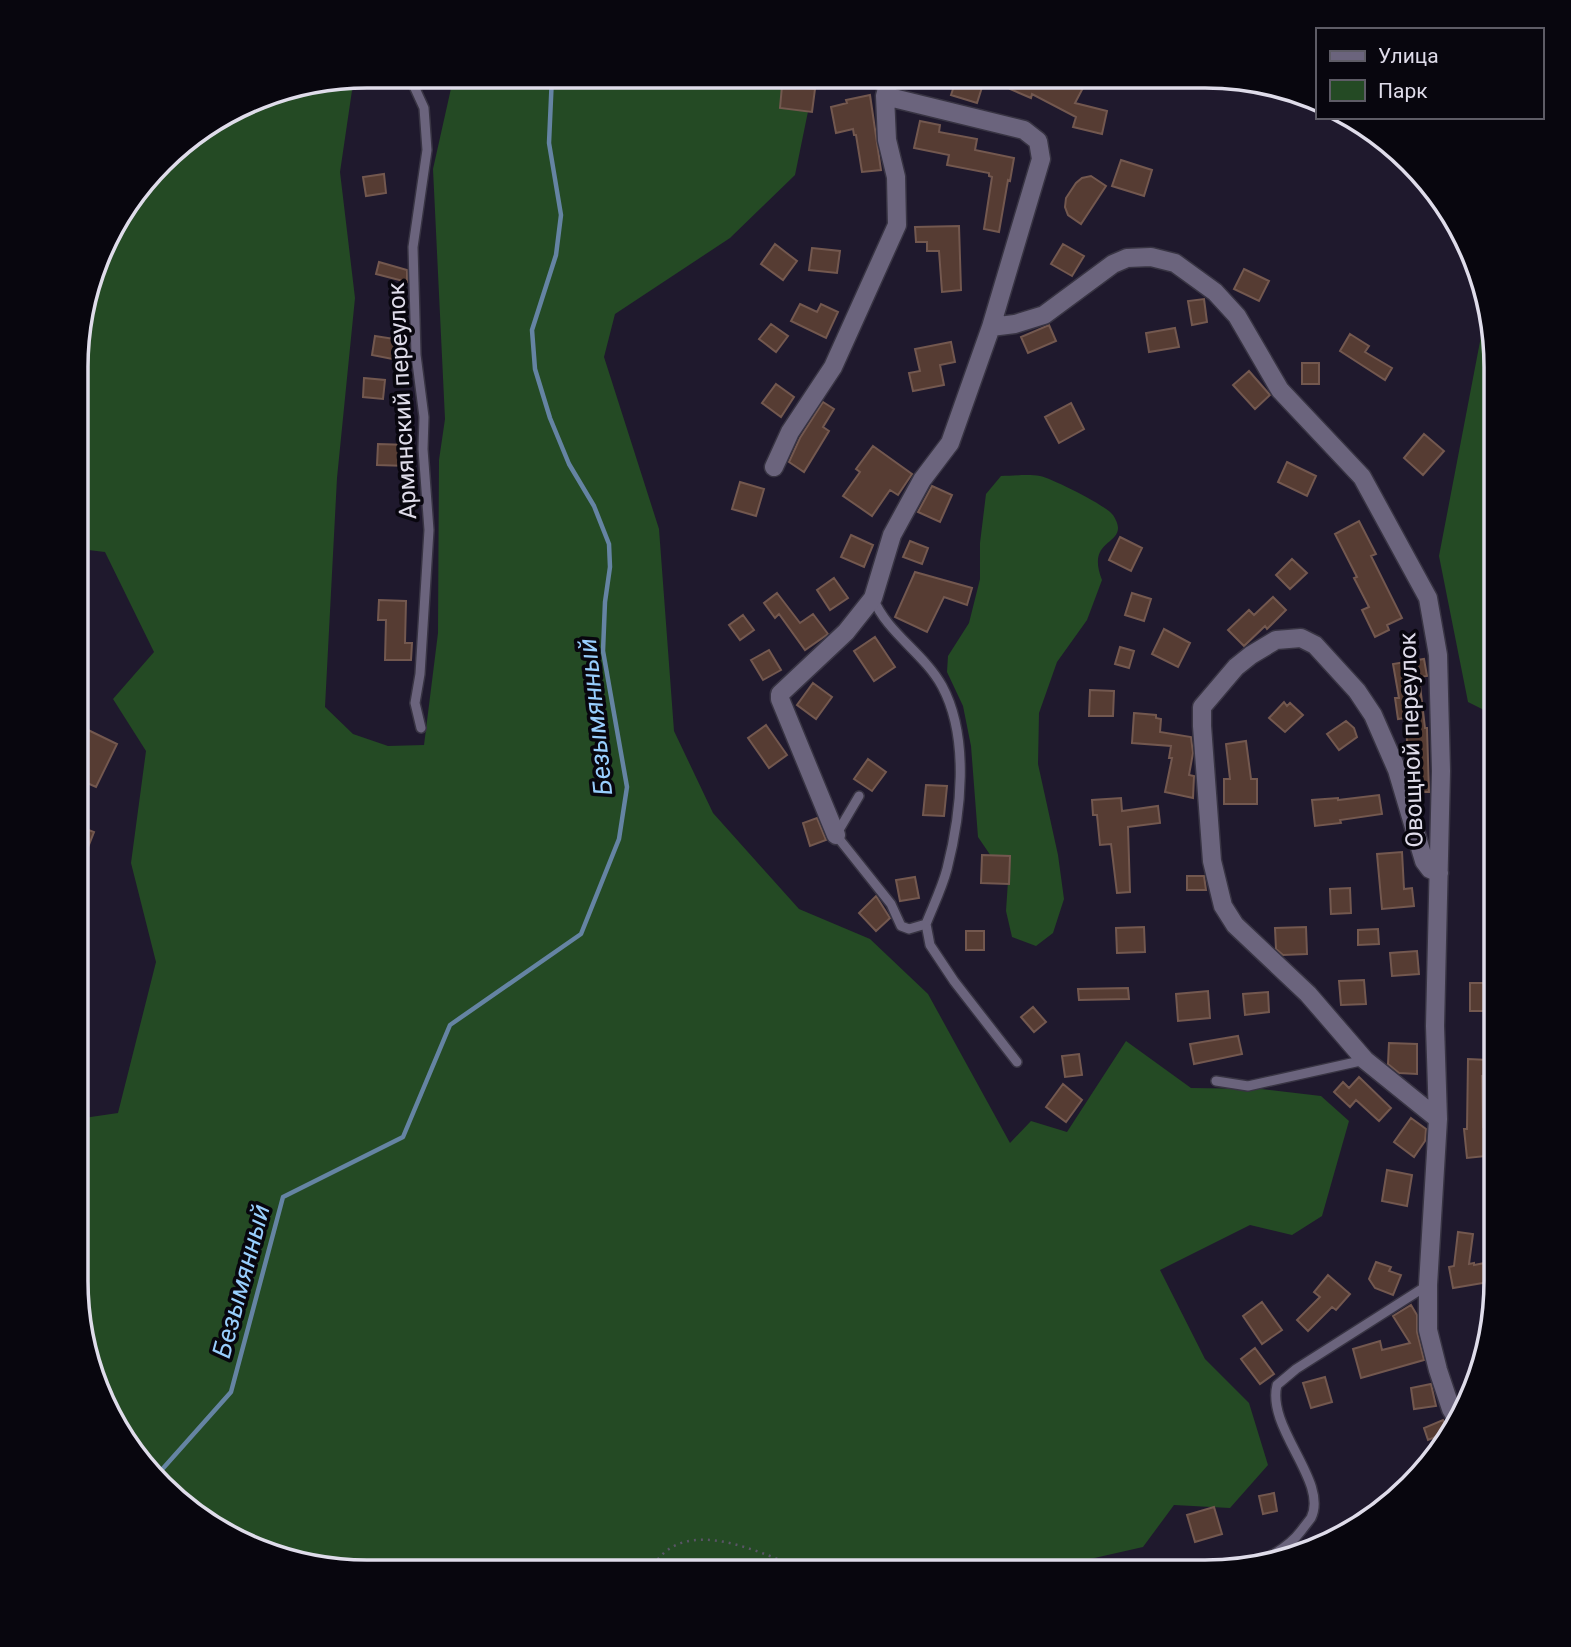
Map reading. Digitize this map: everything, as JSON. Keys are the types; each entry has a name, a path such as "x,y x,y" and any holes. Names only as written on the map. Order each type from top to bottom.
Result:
{"street":[{"path":"774,467 790,432 833,367 897,225 896,177 887,139 887,88"},
{"path":"836,835 780,694 846,632 873,598 892,535 922,480 950,443 991,327 1041,159 1038,141 1024,130 885,96"},
{"name":"Овощной переулок","path":"991,327 1044,316 1113,264 1127,258 1151,257 1175,262 1215,292 1237,316 1280,390 1362,477 1428,598 1438,655 1441,771 1435,1026 1438,1119 1428,1284 1428,1330 1452,1410"},
{"path":"1438,1119 1365,1060 1308,995 1236,926 1223,906 1212,861 1202,737 1202,707 1214,690 1236,667 1276,640 1301,638 1315,645 1357,691 1373,715 1397,770 1424,861 1430,869 1439,873"}],"lane":[{"name":"Армянский переулок","path":"414,88 424,108 427,150 412,247 416,355 424,417 423,449 429,530 420,674 415,703 421,728"},
{"path":"873,598 880,615 942,685 955,723 962,762 958,809 947,871 926,924 930,945 954,981 1017,1062"},
{"path":"859,796 836,835 891,904 901,926 909,929 926,924"},
{"path":"1216,1081 1248,1086 1365,1060"},
{"path":"1281,1549 1295,1539 1312,1516 1314,1496 1310,1481 1294,1453 1275,1403 1277,1385 1296,1369 1428,1284"}],"path":[{"path":"658,1560 665,1550 687,1541 718,1539 777,1560"}],"green space":[{"path":"352,88 340,172 355,298 337,478 325,707 353,734 388,746 424,745 438,633 439,460 445,419 433,169 451,88 812,88 795,175 730,238 615,314 604,357 659,529 674,731 713,813 799,909 870,939 928,994 1010,1143 1031,1121 1067,1132 1126,1041 1191,1088 1261,1089 1321,1096 1349,1121 1322,1216 1292,1235 1250,1225 1160,1270 1205,1359 1249,1403 1268,1465 1230,1508 1174,1505 1143,1547 1086,1560 348,1559 277,1545 227,1522 197,1502 169,1478 145,1450 125,1420 102,1370 90,1317 88,1117 118,1113 156,962 131,863 146,751 113,699 154,652 105,552 88,550 88,352 97,294 116,243 145,197 169,169 197,145 243,116 277,102 312,93"},
{"path":"1481,334 1484,367 1484,710 1468,702 1439,556"},
{"path":"1035,475 1055,482 1107,510 1114,517 1118,528 1117,534 1100,551 1098,568 1102,580 1087,620 1057,662 1039,713 1038,764 1058,855 1064,899 1053,933 1036,946 1012,937 1006,911 1008,881 978,837 971,746 963,706 947,672 948,656 969,623 980,579 980,543 986,494 1001,476"}],"building":[{"path":"782,88 815,89 812,112 780,108"},
{"path":"953,88 982,88 977,103 951,95"},
{"path":"1083,88 1075,103 1107,111 1102,134 1073,127 1076,117 1032,94 1031,98 1010,89"},
{"path":"870,95 881,170 862,172 856,135 853,129 836,133 831,107 847,103 846,100"},
{"path":"920,121 940,125 939,132 977,139 975,150 1014,158 999,232 984,229 992,177 989,173 947,165 949,155 914,148"},
{"path":"1121,160 1152,170 1144,196 1112,186"},
{"path":"384,174 386,193 366,196 363,177"},
{"path":"1091,176 1106,186 1081,224 1068,215 1066,198 1076,183"},
{"path":"959,226 961,290 942,292 939,251 927,251 927,242 916,242 915,227"},
{"path":"775,244 797,261 783,280 761,264"},
{"path":"1063,244 1084,256 1072,276 1051,264"},
{"path":"812,248 840,251 837,273 809,270"},
{"path":"379,262 407,270 407,282 376,274"},
{"path":"1244,269 1269,281 1259,301 1234,289"},
{"path":"1204,299 1207,322 1192,325 1188,301"},
{"path":"800,304 817,312 821,304 838,312 826,338 791,321"},
{"path":"771,324 788,336 776,352 759,339"},
{"path":"1049,325 1056,341 1028,353 1021,337"},
{"path":"1175,328 1179,347 1149,352 1146,333"},
{"path":"1350,334 1369,346 1365,352 1392,368 1385,380 1340,351"},
{"path":"375,336 401,340 398,360 372,355"},
{"path":"951,342 955,362 940,365 944,385 913,391 909,373 920,371 915,349"},
{"path":"1302,363 1319,363 1319,384 1302,384"},
{"path":"1249,371 1270,395 1255,409 1233,385"},
{"path":"364,378 385,380 383,399 363,397"},
{"path":"776,384 794,397 781,417 762,403"},
{"path":"823,402 834,409 823,427 829,431 804,472 789,462 800,438"},
{"path":"1071,403 1084,429 1059,443 1045,417"},
{"path":"1424,434 1444,451 1423,475 1404,458"},
{"path":"378,444 409,445 408,466 377,465"},
{"path":"873,446 912,474 898,495 890,490 872,516 843,496 860,472 856,469"},
{"path":"1287,462 1316,476 1307,496 1278,482"},
{"path":"740,482 764,489 756,516 732,509"},
{"path":"932,486 952,495 940,522 918,512"},
{"path":"1359,521 1376,554 1371,556 1402,618 1387,625 1389,630 1375,637 1362,610 1369,607 1335,534"},
{"path":"851,535 873,545 864,567 841,557"},
{"path":"1120,537 1142,548 1131,571 1109,560"},
{"path":"910,541 928,548 922,564 903,557"},
{"path":"1292,559 1307,573 1290,589 1276,575"},
{"path":"915,572 972,588 967,605 944,597 927,632 895,617"},
{"path":"834,578 848,598 830,610 817,590"},
{"path":"777,593 800,623 813,614 828,634 805,650 779,614 775,618 764,603"},
{"path":"1132,593 1151,599 1144,621 1125,615"},
{"path":"1273,597 1286,610 1244,646 1228,630 1249,610 1254,615"},
{"path":"379,600 406,601 405,643 412,643 411,660 385,660 386,620 378,620"},
{"path":"743,615 754,630 740,640 729,625"},
{"path":"1164,629 1190,643 1178,667 1152,654"},
{"path":"875,637 895,667 874,681 854,651"},
{"path":"1120,647 1134,651 1129,668 1115,664"},
{"path":"769,650 781,670 763,680 751,660"},
{"path":"1424,659 1427,676 1419,677 1427,728 1429,792 1420,792 1415,751 1408,752 1405,718 1398,719 1395,698 1399,698 1393,664"},
{"path":"813,683 832,697 816,719 797,705"},
{"path":"1090,690 1114,691 1113,716 1089,716"},
{"path":"1284,702 1287,706 1290,703 1303,715 1285,732 1269,718"},
{"path":"1134,713 1156,715 1156,718 1161,719 1160,732 1191,737 1193,753 1189,775 1194,776 1193,798 1165,792 1172,758 1169,758 1171,746 1132,743"},
{"path":"1346,721 1354,728 1357,737 1339,750 1327,734"},
{"path":"766,725 787,755 769,768 748,738"},
{"path":"88,730 117,744 96,787 88,783"},
{"path":"1246,741 1251,779 1257,779 1257,804 1224,804 1224,779 1230,779 1226,744"},
{"path":"868,759 886,772 872,791 854,779"},
{"path":"926,785 947,786 944,816 923,815"},
{"path":"1379,795 1382,814 1315,826 1312,800"},
{"path":"1121,798 1122,811 1158,806 1160,823 1128,827 1130,892 1117,893 1111,844 1100,845 1097,815 1093,815 1092,800"},
{"path":"817,818 826,840 810,846 803,823"},
{"path":"88,830 94,832 88,847"},
{"path":"1402,852 1404,889 1412,888 1414,906 1382,909 1377,854"},
{"path":"982,855 1010,856 1009,884 981,883"},
{"path":"1187,876 1204,876 1206,890 1187,890"},
{"path":"915,877 919,898 900,901 896,880"},
{"path":"1350,888 1351,913 1331,914 1330,889"},
{"path":"876,896 890,918 876,931 859,913"},
{"path":"1144,927 1145,952 1117,953 1116,928"},
{"path":"1306,927 1307,954 1283,955 1276,949 1275,928"},
{"path":"1378,929 1379,944 1358,945 1358,930"},
{"path":"966,931 984,931 984,950 966,950"},
{"path":"1417,951 1419,974 1392,976 1390,953"},
{"path":"1364,980 1366,1004 1341,1005 1339,981"},
{"path":"1470,983 1484,983 1484,1011 1470,1011"},
{"path":"1128,988 1129,999 1079,1000 1078,989"},
{"path":"1208,991 1210,1018 1178,1021 1176,994"},
{"path":"1268,992 1269,1012 1245,1015 1243,994"},
{"path":"1033,1007 1046,1022 1034,1032 1021,1017"},
{"path":"1238,1036 1242,1054 1194,1064 1190,1044"},
{"path":"1389,1043 1417,1044 1417,1074 1399,1073 1388,1064"},
{"path":"1079,1054 1082,1075 1065,1077 1062,1056"},
{"path":"1468,1059 1484,1060 1484,1156 1467,1158 1464,1129 1467,1129"},
{"path":"1359,1077 1391,1108 1379,1121 1356,1100 1350,1107 1334,1092 1343,1082 1349,1088"},
{"path":"1063,1084 1082,1100 1066,1122 1046,1107"},
{"path":"1411,1118 1426,1129 1425,1141 1414,1157 1394,1142"},
{"path":"1387,1170 1412,1175 1407,1206 1382,1201"},
{"path":"1458,1232 1473,1234 1469,1264 1484,1263 1484,1283 1453,1288 1449,1267 1454,1266"},
{"path":"1376,1262 1391,1267 1389,1271 1401,1275 1393,1295 1375,1288 1369,1279"},
{"path":"1328,1275 1350,1294 1336,1310 1332,1307 1308,1331 1297,1320 1320,1297 1314,1292"},
{"path":"1262,1302 1282,1330 1262,1344 1243,1316"},
{"path":"1411,1305 1417,1315 1417,1332 1424,1360 1361,1378 1353,1349 1380,1341 1382,1350 1410,1343 1393,1316"},
{"path":"1255,1348 1274,1374 1260,1384 1241,1359"},
{"path":"1325,1377 1332,1402 1311,1408 1303,1383"},
{"path":"1431,1384 1436,1406 1414,1409 1411,1388"},
{"path":"1443,1420 1444,1423 1434,1437 1428,1440 1424,1428"},
{"path":"1274,1493 1277,1511 1263,1514 1259,1496"},
{"path":"1214,1507 1222,1534 1195,1542 1187,1515"}],"waterway":[{"name":"Безымянный","path":"162,1470 231,1392 283,1197 403,1137 450,1025 581,934 619,839 627,787 603,651 610,567 609,544 594,506 569,464 550,418 535,369 532,330 556,255 561,215 549,143 551,88"}]}
